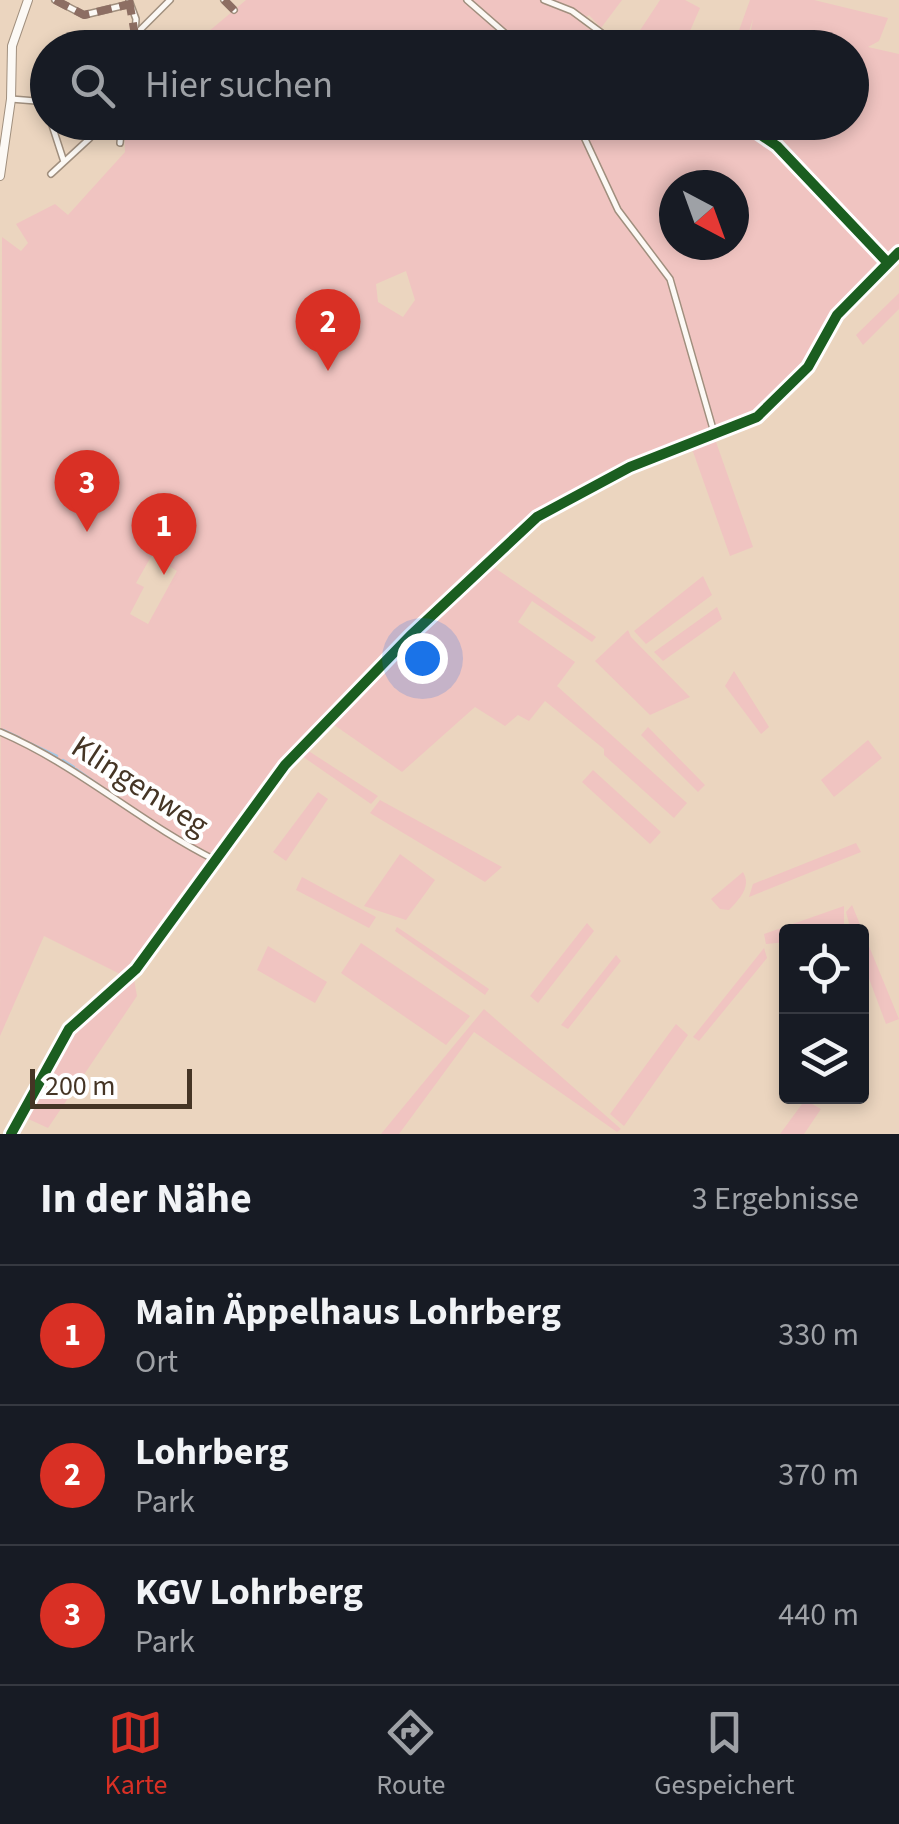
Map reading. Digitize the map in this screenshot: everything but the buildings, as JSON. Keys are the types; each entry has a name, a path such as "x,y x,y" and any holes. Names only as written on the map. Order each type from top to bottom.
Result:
{"main road":[{"path":"0,176 11,101 12,46 28,0"}],"street":[{"path":"54,0 84,16 129,2 136,30"},
{"path":"141,30 170,0"},
{"path":"224,0 234,10"},
{"path":"467,0 501,30"},
{"path":"544,0 572,11 598,30"},
{"path":"136,18 151,20"},
{"path":"0,106 11,101 30,102"},
{"path":"56,140 64,162"},
{"path":"50,174 87,140"},
{"path":"585,140 618,210 670,279 715,436"},
{"path":"768,140 888,263"},
{"path":"215,860 284,765 524,528 604,479 757,417 784,395 808,367 837,315 899,252"},
{"name":"Klingenweg","path":"0,732 60,760 158,832 215,860 136,969 69,1029 11,1134"}],"shaded area":[{"path":"246,0 622,0 601,28 589,15 580,22 591,30 210,30"},
{"path":"660,0 685,0 700,8 690,30 640,30"},
{"path":"750,0 814,0 888,18 879,41 869,46 869,30 751,30 753,19 749,30 739,30"},
{"path":"869,47 899,54 899,246 842,303 792,379 757,413 732,427 651,453 603,475 539,515 480,564 485,568 489,564 596,637 592,642 532,601 518,622 575,662 557,686 687,803 674,818 604,755 604,749 545,701 529,721 518,715 505,726 475,707 402,772 324,718 282,763 135,967 124,976 44,936 0,1036 2,237 21,251 28,243 16,224 55,204 68,215 125,152 125,140 869,140","holes":["406,271 415,300 403,317 378,302 376,284","152,555 177,571 148,624 130,614 144,587 136,583"]},
{"path":"899,293 899,309 863,345 856,335"},
{"path":"715,439 753,547 730,556 691,446"},
{"path":"703,576 712,595 646,644 634,631"},
{"path":"717,607 722,619 663,661 654,652"},
{"path":"628,630 690,697 650,715 595,661"},
{"path":"734,671 769,727 761,734 725,686"},
{"path":"648,727 705,785 698,792 641,735"},
{"path":"868,740 882,758 834,797 821,780"},
{"path":"304,748 378,796 371,804 299,754"},
{"path":"593,770 661,832 650,844 582,782"},
{"path":"318,792 328,799 286,861 273,852"},
{"path":"380,800 502,867 485,882 370,813"},
{"path":"856,843 861,852 749,897 753,884"},
{"path":"400,854 435,880 406,920 364,906"},
{"path":"743,872 743,892 729,910 720,909 711,899"},
{"path":"302,877 376,917 369,928 296,890"},
{"path":"852,905 860,924 849,924 846,912"},
{"path":"844,906 844,924 793,924"},
{"path":"587,923 594,931 538,1003 530,996"},
{"path":"397,927 489,989 485,995 395,931"},
{"path":"779,929 779,943 766,944 764,934"},
{"path":"361,943 470,1016 446,1045 341,973"},
{"path":"268,946 327,982 315,1003 257,970"},
{"path":"869,946 899,1019 886,1024 869,979"},
{"path":"764,948 767,958 699,1041 693,1037"},
{"path":"616,955 621,961 568,1029 561,1025"},
{"path":"134,979 137,996 48,1128 24,1117 71,1032"},
{"path":"484,1009 621,1129 617,1132 474,1032 399,1134 381,1134"},
{"path":"676,1024 688,1035 624,1126 610,1114"},
{"path":"802,1104 821,1109 804,1134 780,1134"}],"waterway":[{"path":"3,730 20,738"},
{"path":"25,741 57,756"},
{"path":"63,760 74,767"},
{"path":"76,769 99,785"}],"marked path":[{"path":"55,0 84,15 130,4"},
{"path":"129,0 134,30"},
{"path":"224,0 234,10"}],"cycle path":[{"path":"768,140 888,263"},
{"path":"11,1134 69,1029 136,969 285,765 410,636 537,517 630,467 757,417 808,367 837,315 899,252"}],"place":[{"name":"Lohrberg","path":"328,371"},
{"name":"KGV Lohrberg","path":"87,532"},
{"name":"Main Äppelhaus Lohrberg","path":"164,575"}]}
